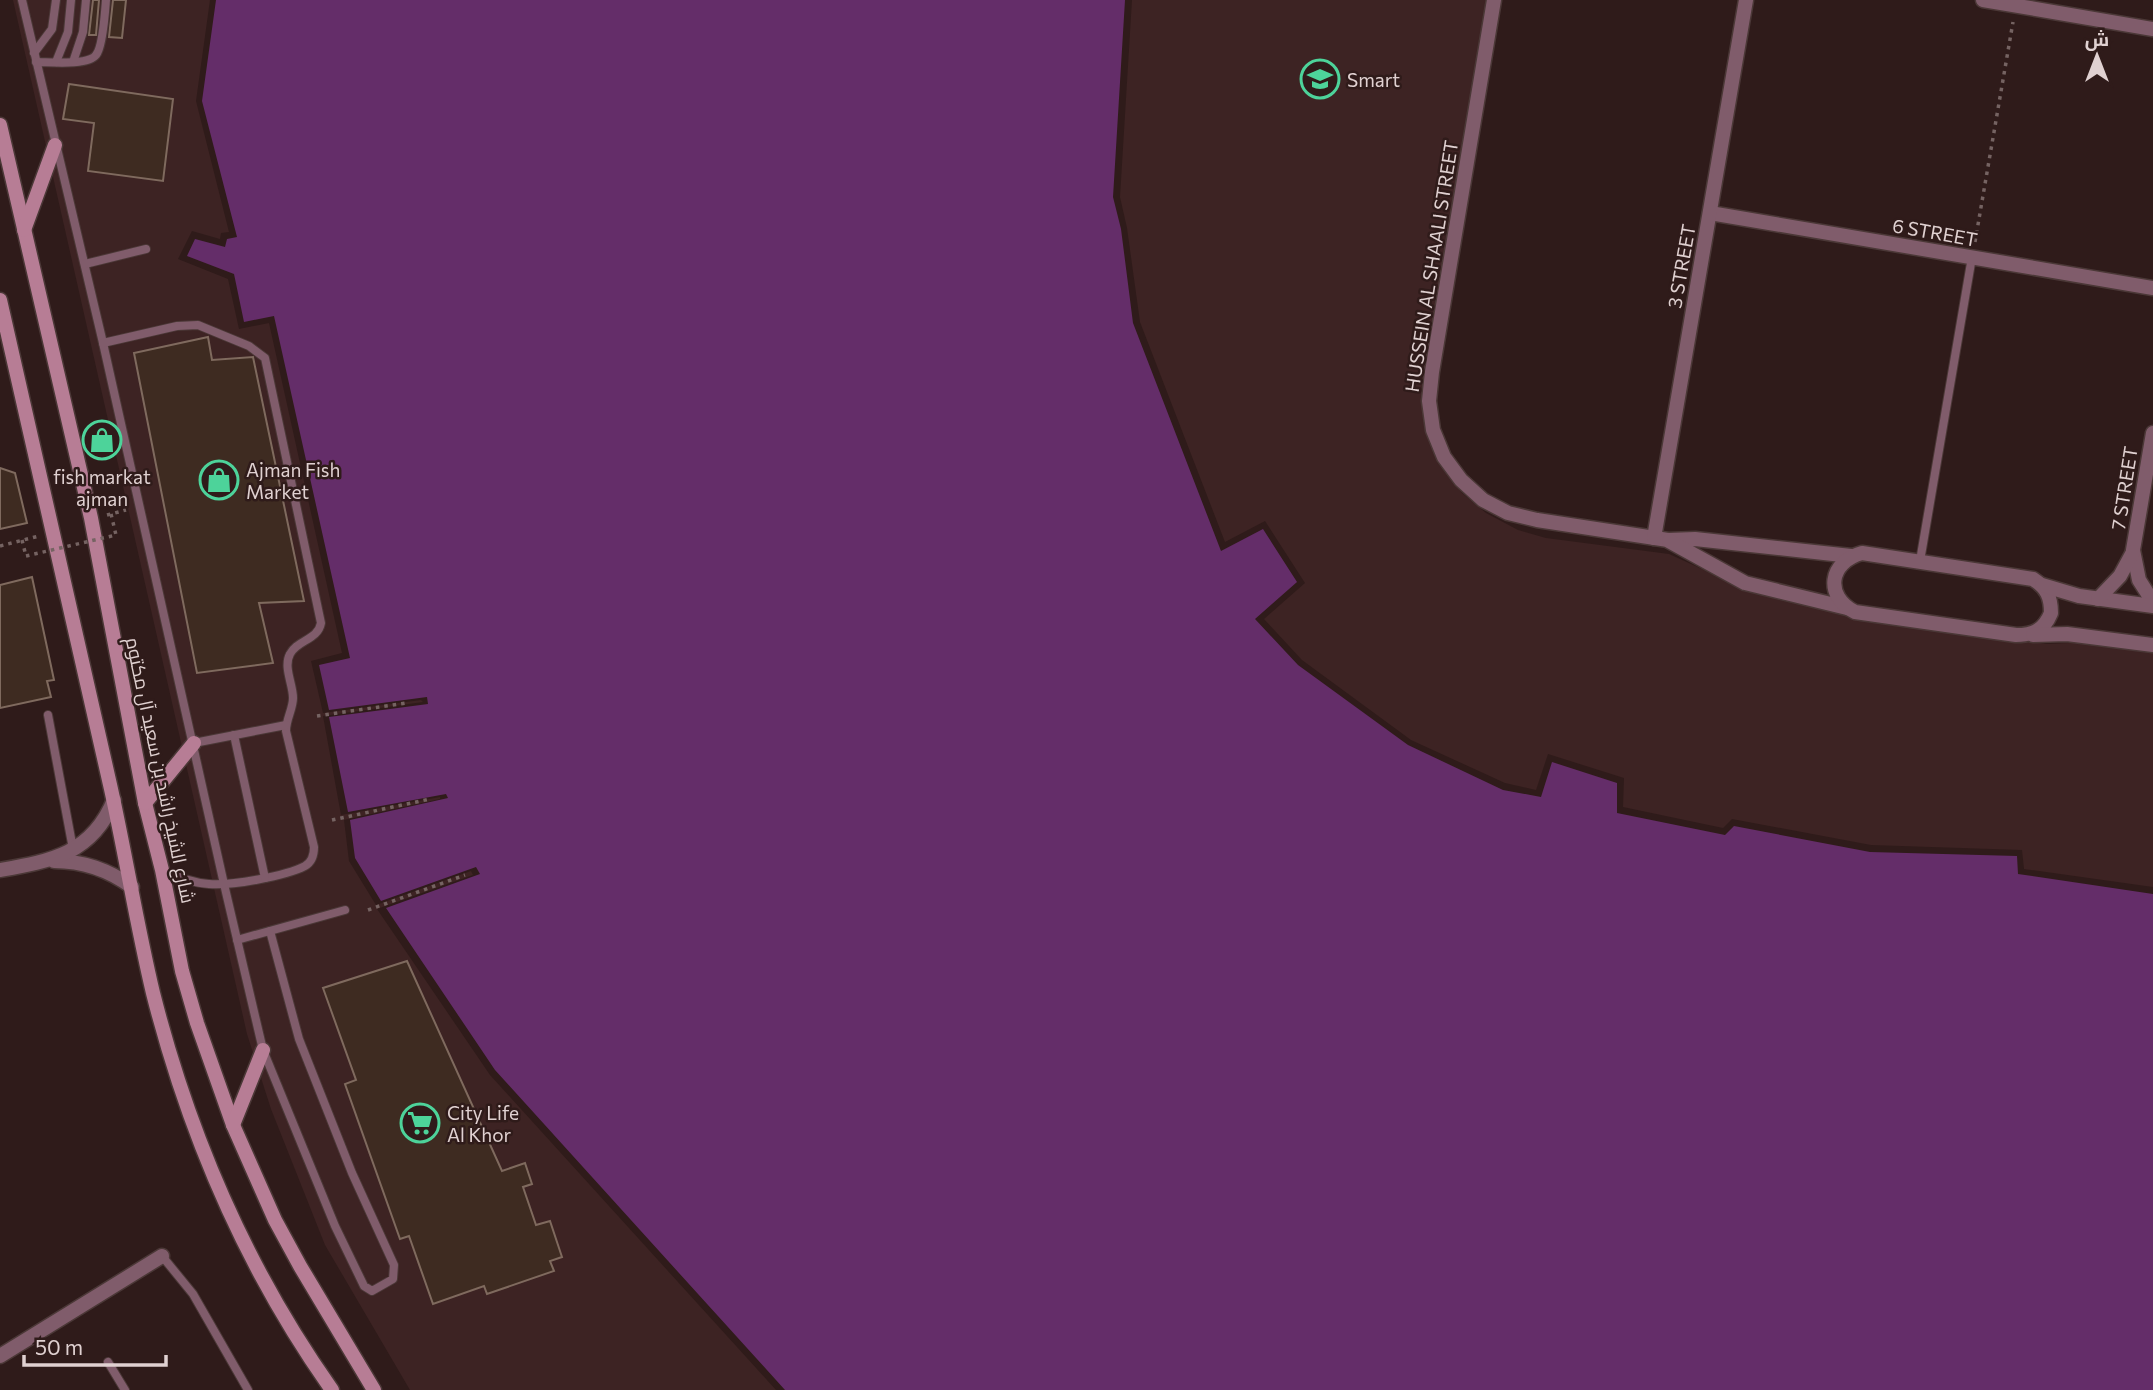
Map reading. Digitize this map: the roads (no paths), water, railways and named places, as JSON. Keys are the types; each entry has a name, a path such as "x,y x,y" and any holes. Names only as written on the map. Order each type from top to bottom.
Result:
{"main road":[{"name":"شارع الشيخ راشد بن سعيد آل مكتوم","path":"0,125 91,518 145,803 162,870 182,971 197,1023 253,1173 300,1266 374,1390"},
{"path":"23,231 55,145"},
{"path":"0,300 114,800 142,945 166,1041 210,1169 253,1262 296,1337 330,1389"},
{"path":"145,803 194,743"},
{"path":"233,1125 263,1050"}],"street":[{"name":"HUSSEIN AL SHAALI STREET","path":"1493,0 1429,401 1433,430 1444,457 1461,480 1483,500 1508,513 1537,520 1661,539 1695,539 1851,556 1862,553 2023,577 2060,591 2153,604"},
{"name":"3 STREET","path":"1661,539 1710,213 1746,0"},
{"path":"1989,1 2153,29"},
{"name":"6 STREET","path":"1710,213 2153,288"},
{"name":"7 STREET","path":"2098,598 2120,576 2133,550 2153,433"},
{"name":"HUSSEIN AL SHAALI STREET","path":"1661,539 1745,583 1864,614 2016,635 2067,634 2153,645"},
{"name":"7 STREET","path":"2133,550 2139,580 2153,604"},
{"path":"1847,608 1835,591 1834,581 1843,562 1851,556"},
{"path":"2031,635 2047,622 2051,613 2048,593 2042,585"},
{"path":"0,870 65,855 96,832 114,800"},
{"path":"39,863 66,862 93,867 132,887"},
{"path":"0,1356 162,1256"}],"lane":[{"path":"22,0 85,264 263,1050 335,1226 366,1289 375,1290 393,1279 394,1265 352,1174 299,1039 270,931"},
{"path":"34,53 52,29 56,0"},
{"path":"56,62 68,32 71,0"},
{"path":"73,62 83,32 86,0"},
{"path":"36,62 91,59 98,52 106,0"},
{"path":"85,264 146,249"},
{"path":"1920,561 1972,257"},
{"path":"103,343 177,326 198,325 249,346 265,358 321,624 318,631 294,648 288,657 293,700 286,725 314,853 304,866 265,878 224,884 198,883 162,870"},
{"path":"48,715 73,849"},
{"path":"194,743 286,725"},
{"path":"234,735 265,878"},
{"path":"237,940 345,910"},
{"path":"162,1256 193,1294 248,1390"},
{"path":"108,1362 125,1390"}],"place":[{"name":"Smart","path":"1320,79"},
{"name":"fish markat ajman","path":"102,440"},
{"name":"Ajman Fish Market","path":"219,480"},
{"name":"City Life Al Khor","path":"420,1123"}]}
